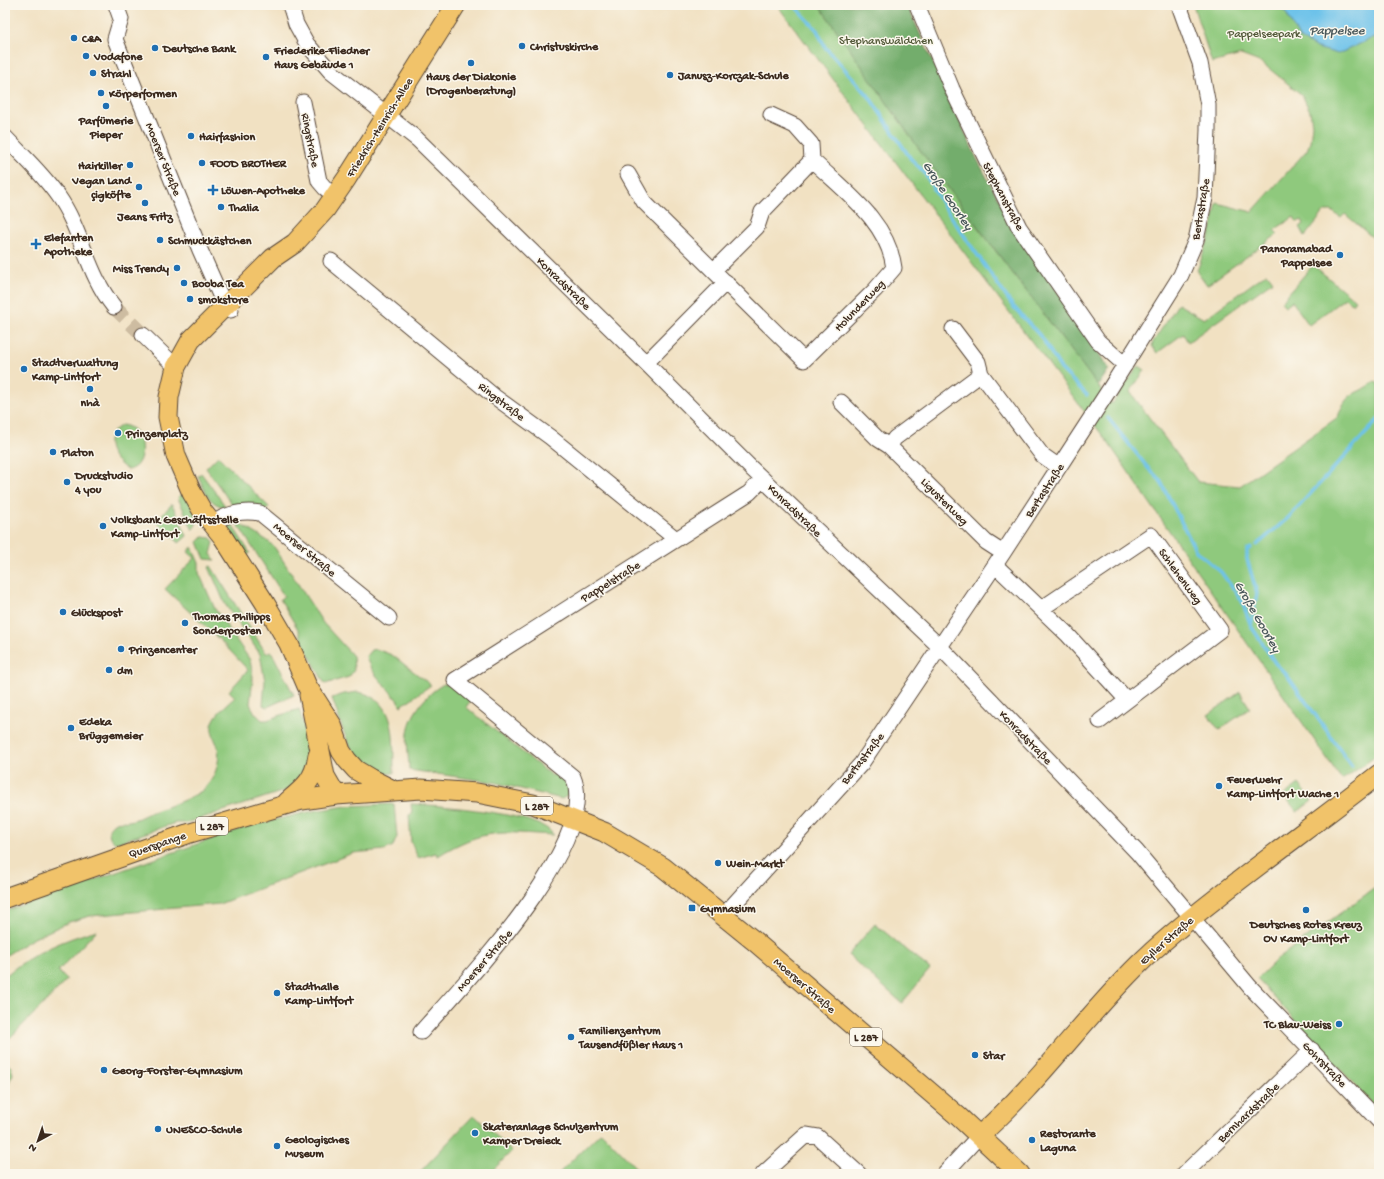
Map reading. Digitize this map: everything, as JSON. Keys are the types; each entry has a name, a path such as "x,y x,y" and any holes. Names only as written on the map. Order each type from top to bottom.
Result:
{"main road":[{"name":"Friedrich-Heinrich-Allee","path":"178,372 191,340 229,307 273,258 295,243 314,223 335,196 456,5"},
{"name":"Moerser Straße","path":"178,372 168,397 168,417 173,444 192,493 203,512 213,523 265,603 289,644 307,686 332,725 341,751 356,770 392,790"},
{"name":"Moerser Straße","path":"307,686 325,776 336,795"},
{"name":"Moerser Straße","path":"286,803 312,777 316,769 319,749"},
{"name":"Moerser Straße","path":"336,795 340,776 341,751"},
{"name":"Eyller Straße","path":"980,1135 1002,1115 1138,965 1192,917 1379,774"},
{"name":"Moerser Straße","path":"336,795 392,790 455,790 499,796 533,804 612,836 663,867 724,915 980,1135 1020,1174"},
{"name":"Querspange","path":"5,898 187,834 286,803 336,795"}],"street":[{"path":"290,5 296,24 308,44 324,64 385,116"},
{"name":"Stephanstraße","path":"917,5 952,89 1019,227 1098,341 1125,365"},
{"name":"Bertastraße","path":"724,915 861,764 999,559 1125,365 1183,271 1196,240 1205,198 1208,153 1208,105 1200,63 1179,5"},
{"name":"Moerser Straße","path":"118,12 115,39 200,250 220,295 229,307"},
{"name":"Ringstraße","path":"304,102 320,181 325,188 335,196"},
{"path":"714,270 757,227 762,212 812,160 811,144 795,126 771,115"},
{"name":"Konradstraße","path":"385,116 417,140 763,479 940,648 1137,852 1192,917"},
{"path":"5,137 58,195 109,301"},
{"name":"Holunderweg","path":"628,174 644,202 804,360 875,290 894,268 892,256 874,219 812,160"},
{"name":"Ringstraße","path":"331,261 495,397 550,437 676,539"},
{"path":"646,363 726,282"},
{"path":"953,330 978,362 981,374 1042,455 1059,467"},
{"path":"143,335 178,372"},
{"path":"889,446 895,438 981,374"},
{"name":"Ligusterweg","path":"841,402 878,438 889,446 986,542 999,559"},
{"name":"Pappelstraße","path":"455,680 749,493 763,479"},
{"name":"Moerser Straße","path":"213,523 228,515 241,512 260,514 388,618"},
{"name":"Schlehenweg","path":"1042,609 1151,535 1220,630 1126,699 1100,721"},
{"path":"999,559 1042,609 1067,634 1126,699"},
{"name":"Moerser Straße","path":"421,1032 516,922 533,898 561,849 573,819 576,791 572,777 455,680"},
{"name":"Gohrstraße","path":"1192,917 1250,987 1379,1121"},
{"name":"Bernhardstraße","path":"1184,1174 1312,1050"},
{"path":"763,1174 806,1135 818,1137 859,1174"},
{"path":"944,1174 980,1135"}],"green space":[{"path":"777,5 819,5 941,179 1112,404 1137,368 1139,366 1145,370 1130,392 1198,482 1240,486 1338,417 1341,408 1352,395 1375,382 1379,384 1379,754 1342,780 1109,444"},
{"name":"Stephanswäldchen","path":"819,5 907,5 977,159 1009,218 1109,369 1098,386 919,149"},
{"name":"Pappelseepark","path":"1193,5 1379,5 1379,243 1345,214 1341,218 1332,211 1325,211 1305,236 1300,227 1304,224 1302,220 1297,222 1294,217 1274,230 1278,234 1207,285 1197,271 1210,235 1217,203 1252,212 1307,150 1310,142 1312,125 1310,111 1302,95 1262,63 1241,55 1212,63"},
{"path":"1313,265 1355,300 1352,304 1345,298 1309,325 1292,301 1285,306 1281,302"},
{"path":"1267,273 1273,281 1188,342 1183,334 1157,353 1152,346 1153,342 1178,304 1204,319"},
{"path":"122,425 130,427 136,432 142,447 139,462 128,470 112,455 109,442 110,436"},
{"path":"218,456 269,507 265,511 233,506 206,468"},
{"path":"201,473 226,507 215,503 208,496 198,476"},
{"path":"185,490 197,515 196,525 193,530 178,498"},
{"path":"172,504 187,536 179,543 156,521"},
{"path":"230,522 250,553 246,556 228,530"},
{"path":"240,524 268,541 275,548 323,623 353,656 354,670 349,677 325,684 303,644 299,631 280,599 284,596 238,525"},
{"path":"203,537 211,538 214,542 211,554 215,560 205,559 198,542"},
{"path":"192,547 199,563 199,573 215,609 250,660 253,677 250,704 255,713 262,720 267,720 299,709 311,749 312,759 293,788 185,823 175,823 116,843 111,839 109,833 111,825 114,823 134,820 182,801 200,792 209,784 217,767 219,754 213,735 213,722 220,712 235,697 229,691 248,670 220,640 165,589 195,558 188,552"},
{"path":"211,566 266,653 271,651 294,695 267,707 263,705 265,681 260,654 225,604 209,567"},
{"path":"376,649 392,655 431,685 401,706 371,669 366,656 371,650"},
{"path":"444,684 451,684 471,700 466,707 552,776 557,770 569,781 568,795 562,799 493,782 409,770 407,738 412,718 426,698"},
{"path":"358,692 371,696 381,703 387,713 393,736 394,773 378,774 370,771 356,757 346,738 332,698"},
{"path":"1240,692 1250,708 1219,730 1208,715"},
{"path":"1299,784 1312,801 1297,812 1284,795"},
{"path":"394,804 397,837 393,846 385,850 353,853 219,904 90,916 69,922 32,939 5,956 5,911 249,826 313,811 347,806"},
{"path":"411,804 464,808 510,816 530,821 545,827 553,835 506,833 481,836 468,840 438,856 436,853 418,858 411,842 409,815 412,814"},
{"name":"TC Blau-Weiss","path":"1379,885 1379,1111 1257,979 1277,959"},
{"path":"875,924 930,969 902,1003 848,955"},
{"path":"97,930 58,971 67,980 7,1041 5,1039 5,976 15,968 48,948"},
{"path":"5,1061 11,1067 13,1074 5,1090"},
{"name":"Skateranlage Schulzentrum Kamper Dreieck","path":"474,1115 512,1151 489,1174 418,1174"},
{"path":"601,1132 642,1174 558,1174"}],"water":[{"name":"Pappelsee","path":"1276,5 1379,5 1379,35 1338,54 1317,48 1299,38 1286,13"}],"waterway":[{"name":"Große Goorley","path":"794,5 817,30 825,47 868,95 911,159 924,172 943,205 1012,305 1042,338 1061,369 1087,395"},
{"name":"Große Goorley","path":"1108,418 1148,468 1160,480 1196,551 1221,572 1242,601 1251,626 1275,663 1286,674 1352,766"},
{"path":"1257,545 1289,517 1379,419"},
{"path":"1251,548 1247,550 1247,559 1257,593 1251,626"}],"tunnel":[{"path":"114,307 143,335"}],"place":[{"name":"C&A","path":"74,38"},
{"name":"Christuskirche","path":"522,46"},
{"name":"Deutsche Bank","path":"155,48"},
{"name":"Vodafone","path":"86,56"},
{"name":"Friederike-Fliedner Haus Gebäude 1","path":"266,57"},
{"name":"Haus der Diakonie (Drogenberatung)","path":"471,63"},
{"name":"Strahl","path":"93,73"},
{"name":"Janusz-Korczak-Schule","path":"670,75"},
{"name":"Körperformen","path":"101,93"},
{"name":"Parfümerie Pieper","path":"106,106"},
{"name":"Hairfashion","path":"191,136"},
{"name":"FOOD BROTHER","path":"202,163"},
{"name":"Hairkiller","path":"130,165"},
{"name":"Vegan Land çigköfte","path":"139,187"},
{"name":"Löwen-Apotheke","path":"213,190"},
{"name":"Jeans Fritz","path":"145,203"},
{"name":"Thalia","path":"221,207"},
{"name":"Schmuckkästchen","path":"160,240"},
{"name":"Elefanten Apotheke","path":"36,244"},
{"name":"Panoramabad Pappelsee","path":"1340,255"},
{"name":"Miss Trendy","path":"177,268"},
{"name":"Booba Tea","path":"184,283"},
{"name":"smokstore","path":"190,299"},
{"name":"Stadtverwaltung Kamp-Lintfort","path":"24,369"},
{"name":"nhà","path":"90,389"},
{"name":"Prinzenplatz","path":"118,433"},
{"name":"Platon","path":"53,452"},
{"name":"Druckstudio 4 you","path":"67,482"},
{"name":"Volksbank Geschäftsstelle Kamp-Lintfort","path":"103,526"},
{"name":"Glückspost","path":"63,612"},
{"name":"Thomas Philipps Sonderposten","path":"185,623"},
{"name":"Prinzencenter","path":"121,649"},
{"name":"dm","path":"109,670"},
{"name":"Edeka Brüggemeier","path":"71,728"},
{"name":"Feuerwehr Kamp-Lintfort Wache 1","path":"1219,786"},
{"name":"Wein-Markt","path":"718,863"},
{"name":"Gymnasium","path":"692,908"},
{"name":"Deutsches Rotes Kreuz OV Kamp-Lintfort","path":"1306,910"},
{"name":"Stadthalle Kamp-Lintfort","path":"277,993"},
{"name":"TC Blau-Weiss","path":"1339,1024"},
{"name":"Familienzentrum Tausendfüßler Haus 1","path":"571,1037"},
{"name":"Star","path":"975,1055"},
{"name":"Georg-Forster-Gymnasium","path":"104,1070"},
{"name":"UNESCO-Schule","path":"158,1129"},
{"name":"Skateranlage Schulzentrum Kamper Dreieck","path":"475,1133"},
{"name":"Restorante Laguna","path":"1032,1140"},
{"name":"Geologisches Museum","path":"277,1146"}]}
